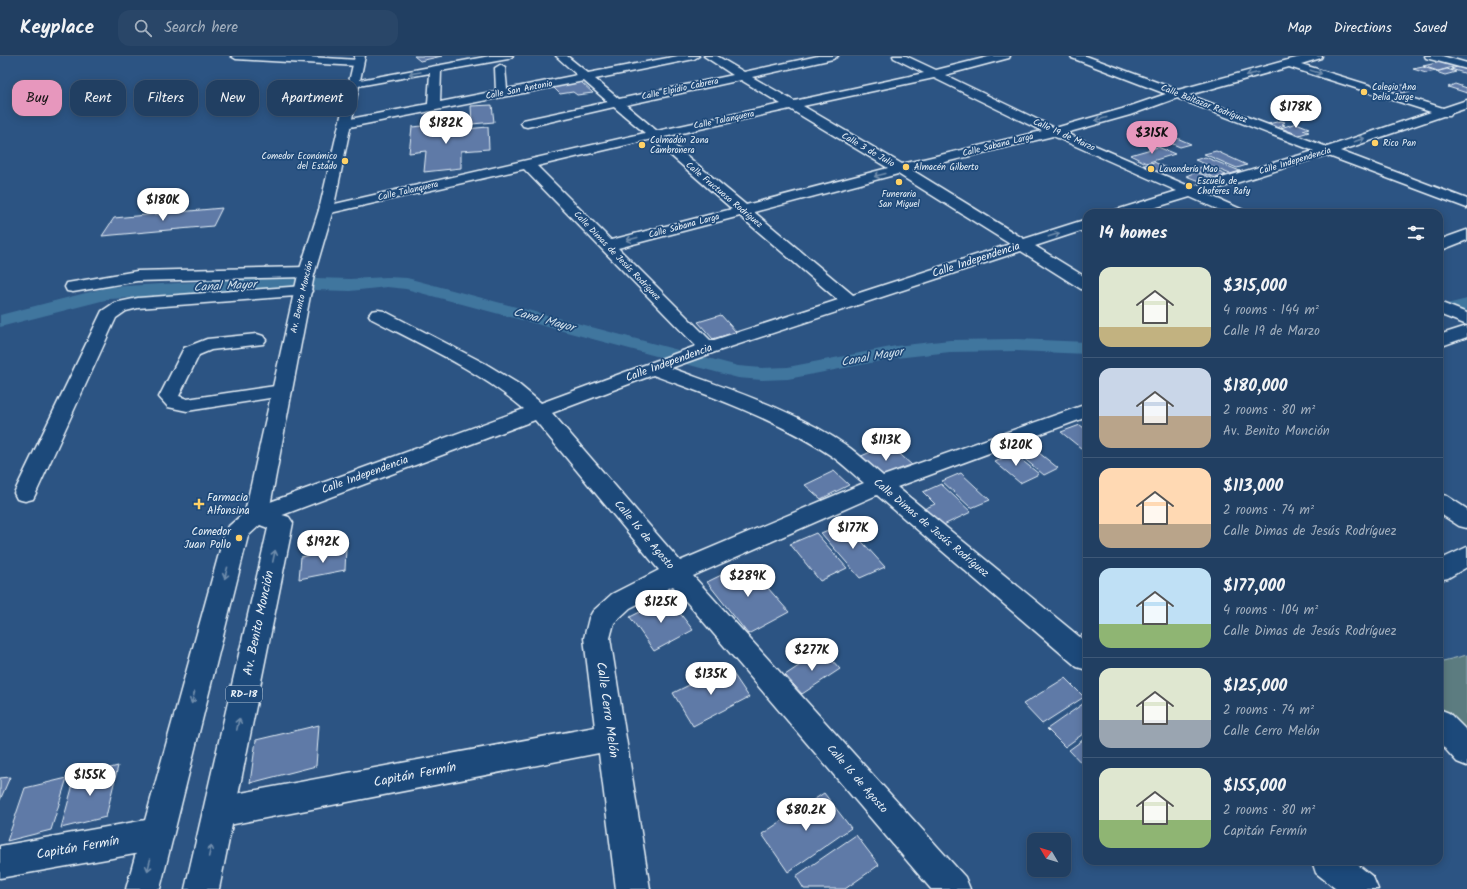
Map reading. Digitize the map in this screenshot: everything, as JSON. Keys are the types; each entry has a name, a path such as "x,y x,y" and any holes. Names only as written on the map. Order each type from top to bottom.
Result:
{"street":[{"path":"236,56 359,59"},
{"path":"357,83 508,56"},
{"name":"Calle Fructuoso Rodríguez","path":"561,56 851,302"},
{"name":"Calle San Antonio","path":"345,124 694,56"},
{"name":"Calle 3 de Julio","path":"709,56 900,169 1083,283"},
{"name":"Calle Elpidio Cabrera","path":"527,123 834,56"},
{"name":"Calle 19 de Marzo","path":"898,56 1054,132 1194,192 1230,209"},
{"name":"Calle Talanquera","path":"326,210 654,135 935,74 1005,56"},
{"name":"Calle Baltazar Rodríguez","path":"1076,56 1467,204"},
{"name":"Calle Sabana Larga","path":"607,246 900,169 1054,132 1126,112 1178,94 1316,56"},
{"path":"1430,56 1467,66"},
{"path":"1272,58 1461,118"},
{"name":"Av. Benito Monción","path":"354,80 359,59"},
{"path":"500,68 502,93"},
{"path":"434,106 436,69"},
{"name":"Calle Independencia","path":"1135,209 1327,151 1467,104"},
{"name":"Av. Benito Monción","path":"202,889 280,523 256,516 304,284 326,210 347,116"},
{"name":"Calle Dimas de Jesús Rodríguez","path":"527,164 705,349"},
{"name":"Calle Independencia","path":"256,516 705,349 1083,225"},
{"path":"1443,244 1467,235"},
{"path":"73,287 137,276 304,284"},
{"path":"26,493 108,315 120,307 138,303 304,284"},
{"path":"1443,310 1464,323 1443,338"},
{"name":"Calle 16 de Agosto","path":"378,315 479,368 510,387 539,411 676,573 953,889"},
{"path":"257,340 207,345 191,352 170,397 175,403 187,405 282,391"},
{"name":"Calle Dimas de Jesús Rodríguez","path":"659,367 790,422 842,453 1083,656"},
{"name":"Calle Cerro Melón","path":"633,889 597,638 602,618 621,601 676,573 880,486 1083,411"},
{"path":"1443,505 1467,520"},
{"path":"143,889 236,532 256,516"},
{"path":"1443,569 1467,556"},
{"path":"1443,726 1467,752"},
{"name":"Capitán Fermín","path":"219,812 611,737"},
{"name":"Capitán Fermín","path":"0,862 157,834"},
{"path":"1333,865 1361,889"}],"green space":[{"path":"1467,655 1467,740 1443,715 1443,661"}],"building":[{"path":"414,56 442,56 420,61"},
{"path":"1441,62 1457,66 1438,71 1423,66"},
{"path":"1460,66 1467,68 1467,74 1451,69"},
{"path":"1423,67 1436,71 1426,73 1413,69"},
{"path":"1447,69 1456,72 1445,75 1436,72"},
{"path":"580,81 593,93 577,95 573,92 560,94 553,87 571,84 569,83"},
{"path":"1455,84 1467,88 1467,93 1448,87"},
{"path":"1403,85 1418,89 1398,94 1386,89"},
{"path":"492,105 494,122 472,124 471,106"},
{"path":"1281,121 1285,122 1282,124 1285,125 1277,128 1268,124"},
{"path":"454,123 454,130 488,127 489,149 461,151 461,168 424,172 426,151 409,153 412,127"},
{"path":"1296,123 1309,128 1303,130 1309,132 1299,135 1281,128"},
{"path":"1153,138 1166,145 1154,148 1144,142 1149,141 1145,140"},
{"path":"1177,138 1191,144 1180,147 1168,142 1171,141 1169,140"},
{"path":"1158,147 1175,154 1146,163 1130,155"},
{"path":"1216,151 1247,165 1237,168 1204,154"},
{"path":"1205,157 1240,171 1230,174 1195,160"},
{"path":"1154,162 1169,169 1157,173 1141,166"},
{"path":"1204,166 1226,175 1216,178 1194,170"},
{"path":"1196,172 1214,179 1204,183 1186,176"},
{"path":"222,208 213,226 102,236 114,218"},
{"path":"721,315 736,332 713,339 698,322"},
{"path":"1080,425 1083,427 1083,450 1061,432"},
{"path":"889,444 914,467 882,480 859,457"},
{"path":"1029,445 1058,468 1044,475 1015,451"},
{"path":"1009,450 1039,474 1020,483 995,462 1003,458 999,454"},
{"path":"834,471 849,485 821,499 805,485"},
{"path":"961,473 990,500 971,508 942,481"},
{"path":"941,484 971,512 935,529 917,512 935,504 923,492"},
{"path":"845,523 885,567 860,578 821,533"},
{"path":"816,533 847,568 820,581 790,544"},
{"path":"346,548 345,570 299,579 301,557"},
{"path":"746,563 789,612 748,634 707,582"},
{"path":"668,598 693,630 654,651 630,617"},
{"path":"1083,634 1083,651 1072,641"},
{"path":"823,650 840,669 802,694 785,675"},
{"path":"728,666 749,697 693,726 673,693"},
{"path":"1065,678 1083,696 1083,698 1042,724 1023,704"},
{"path":"1083,704 1083,734 1065,747 1047,729"},
{"path":"319,725 316,766 250,783 256,740"},
{"path":"1083,740 1083,765 1069,750"},
{"path":"118,766 106,817 61,828 75,777"},
{"path":"10,777 0,800 0,778"},
{"path":"67,778 51,830 7,841 25,788"},
{"path":"824,793 851,828 788,872 762,834"},
{"path":"856,835 879,865 845,889 804,889 796,876"}],"waterway":[{"name":"Canal Mayor","path":"0,321 109,293 281,283 350,285 387,282 407,284 738,372 762,374 788,373 896,352 950,346 1017,345 1083,348"},
{"name":"Canal Mayor","path":"1443,311 1467,305"}],"place":[{"name":"Colegio Ana Delia Jorge","path":"1364,92"},
{"name":"Rico Pan","path":"1375,143"},
{"name":"Colmadón Zona Cambronera","path":"642,145"},
{"name":"Comedor Económico del Estado","path":"345,161"},
{"name":"Almacén Gilberto","path":"906,167"},
{"name":"Lavandería Mao","path":"1151,169"},
{"name":"Funeraria San Miguel","path":"899,182"},
{"name":"Escuela de Choferes Rafy","path":"1189,186"},
{"name":"Farmacia Alfonsina","path":"199,504"},
{"name":"Comedor Juan Pollo","path":"239,538"}]}
